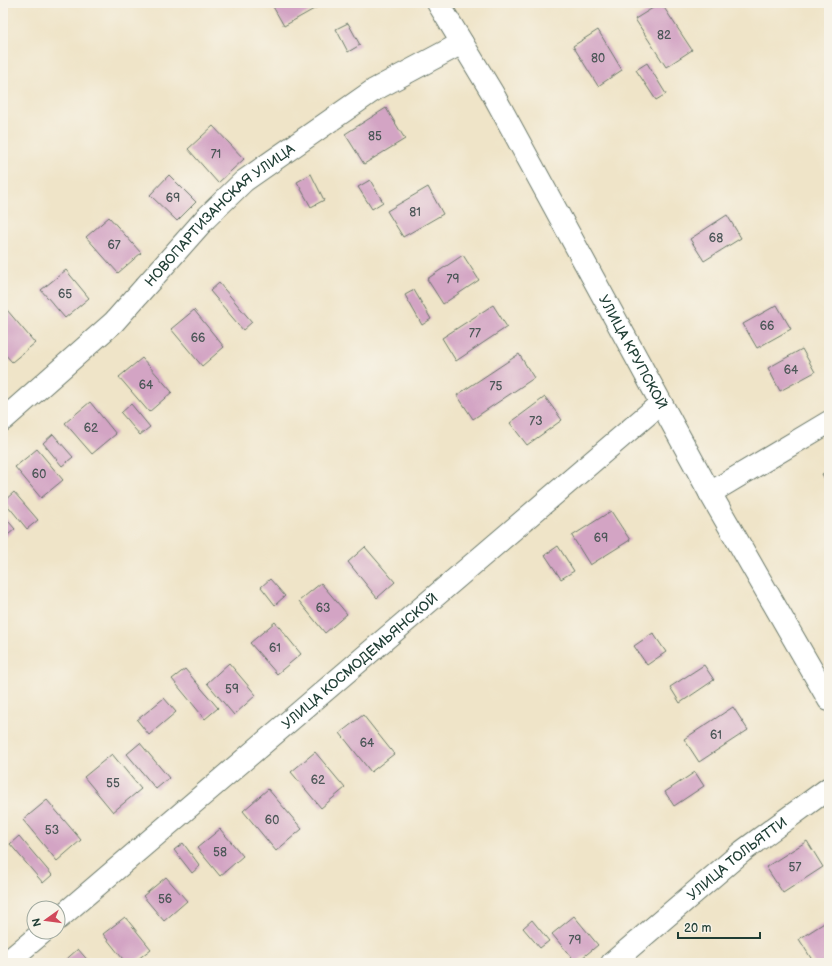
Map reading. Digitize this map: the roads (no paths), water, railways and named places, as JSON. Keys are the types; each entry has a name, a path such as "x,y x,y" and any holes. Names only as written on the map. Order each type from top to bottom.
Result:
{"street":[{"name":"УЛИЦА КРУПСКОЙ","path":"438,3 493,94 710,493 829,700"},
{"name":"НОВОПАРТИЗАНСКАЯ УЛИЦА","path":"3,420 114,322 205,219 244,181 374,90 462,43"},
{"name":"УЛИЦА КОСМОДЕМЬЯНСКОЙ","path":"66,912 661,403"},
{"path":"710,493 829,422"},
{"name":"УЛИЦА ТОЛЬЯТТИ","path":"612,963 743,851 829,788"},
{"path":"6,963 33,940"}]}
